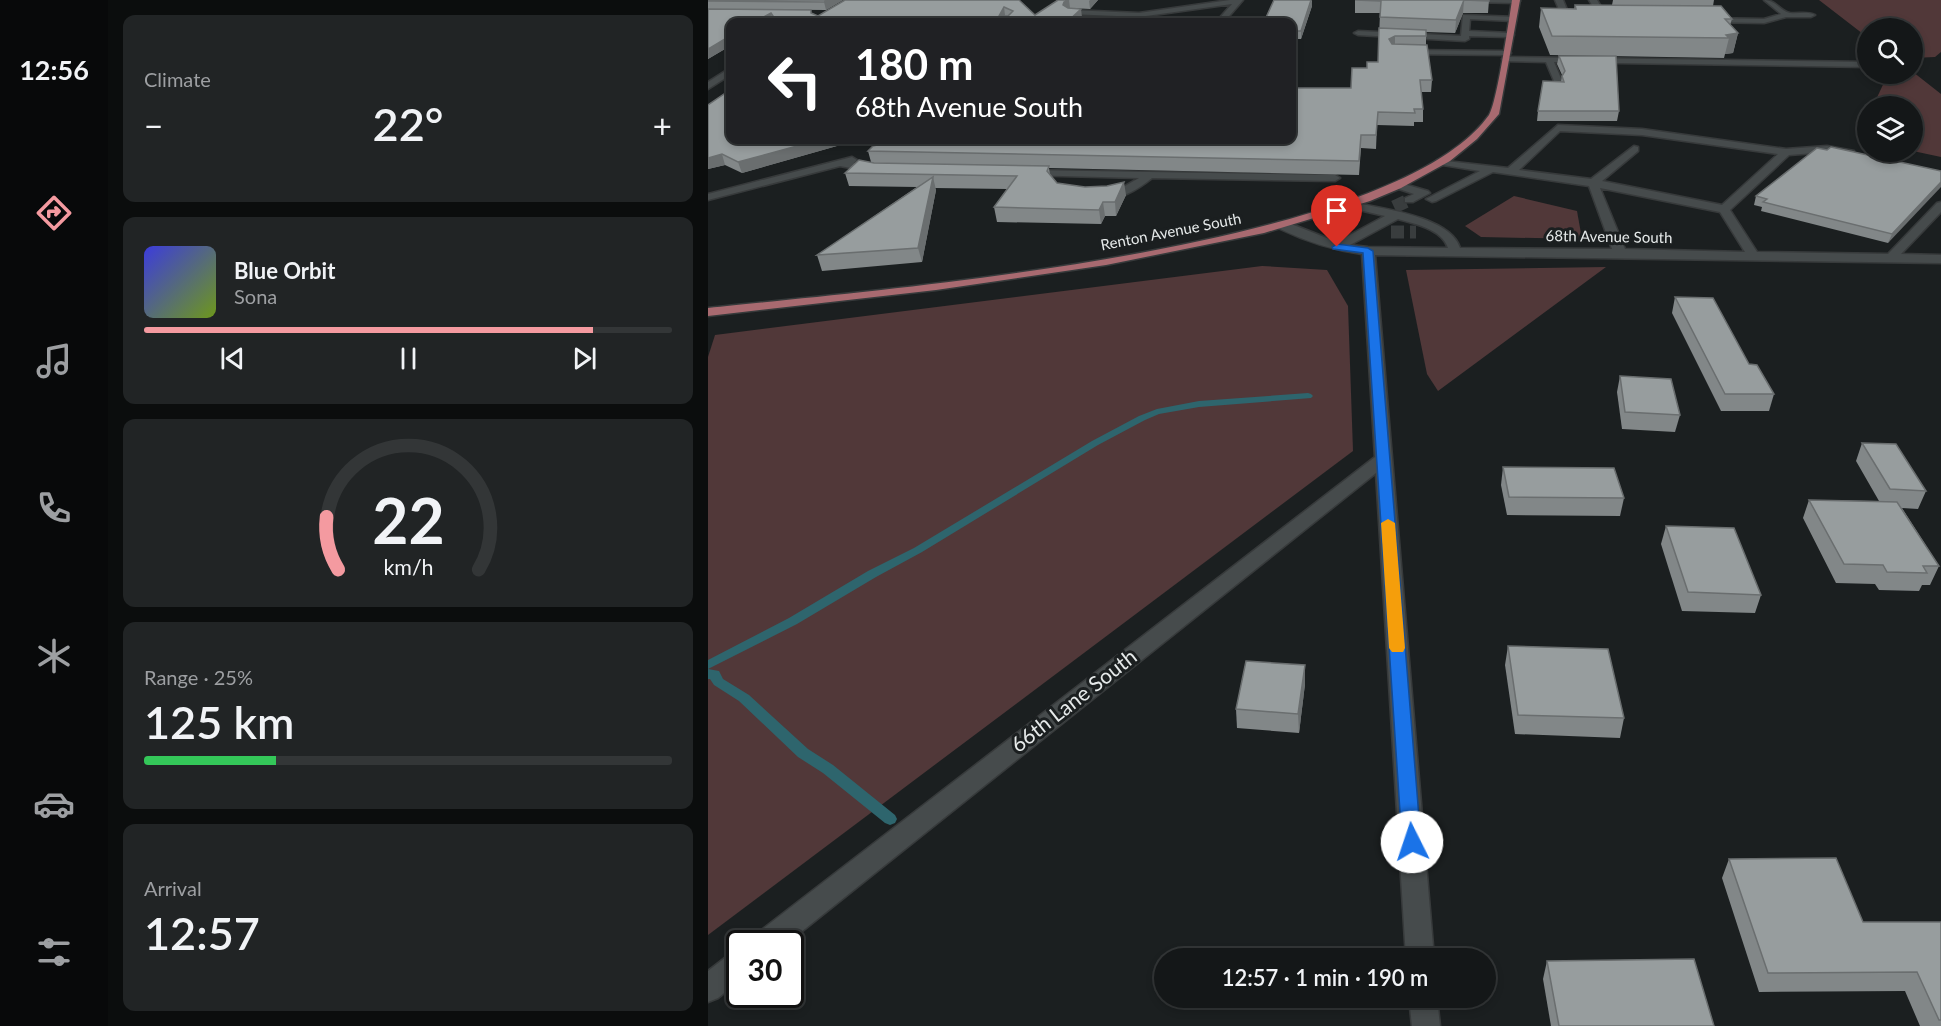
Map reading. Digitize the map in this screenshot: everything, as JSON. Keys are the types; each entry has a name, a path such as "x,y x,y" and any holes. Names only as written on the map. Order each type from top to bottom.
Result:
{"main road":[{"name":"Renton Avenue South","path":"708,312 957,285 1100,263 1232,238 1282,225 1397,185 1441,162 1486,126 1496,112 1516,1"}],"street":[{"path":"1468,0 1516,1"},
{"path":"1559,0 1567,19 1616,20"},
{"path":"1593,0 1605,20"},
{"path":"1070,12 1139,15 1238,1"},
{"path":"1223,18 1238,1"},
{"path":"1771,2 1792,5"},
{"path":"1771,2 1786,15"},
{"path":"1696,20 1764,21 1786,15 1811,15"},
{"path":"1358,33 1465,39 1467,17 1513,19"},
{"path":"1465,33 1510,34"},
{"path":"1395,51 1448,52 1549,60 1857,65"},
{"path":"1448,52 1449,66"},
{"path":"1549,60 1558,81"},
{"path":"708,75 726,74"},
{"path":"708,86 726,75"},
{"path":"1509,173 1558,128 1642,132 1786,152 1827,149 1857,155"},
{"path":"887,151 916,144"},
{"path":"1593,183 1634,149"},
{"path":"1724,209 1786,152"},
{"path":"708,197 864,157"},
{"path":"1441,162 1593,183 1724,209 1753,255"},
{"path":"840,163 890,171"},
{"path":"1409,200 1428,196 1490,170"},
{"path":"1016,173 1335,178"},
{"path":"1059,188 1056,183 1063,174"},
{"path":"1087,198 1116,195 1137,186 1149,175"},
{"path":"1593,183 1620,253"},
{"path":"1397,185 1428,196"},
{"path":"1412,219 1432,207 1428,196"},
{"path":"1346,204 1379,213 1394,211 1450,237 1455,252"},
{"path":"1891,258 1941,206"},
{"path":"1394,211 1366,241 1419,948"},
{"name":"68th Avenue South","path":"1282,225 1312,239 1337,247 1366,241 1455,252 1941,259"},
{"path":"1337,247 1366,241 1391,232"},
{"path":"1416,232 1443,233"},
{"name":"66th Lane South","path":"783,930 1383,459"},
{"path":"708,988 726,974"},
{"path":"1424,1008 1426,1026"}],"shaded area":[{"path":"1819,0 1941,0 1941,52 1935,57 1923,58 1923,18 1857,18 1857,29"},
{"path":"1923,80 1941,94 1941,157 1923,153 1923,96 1878,96 1883,84 1923,84"},
{"path":"1514,196 1577,211 1582,239 1481,237 1465,226"},
{"path":"1262,266 1327,270 1348,306 1353,451 708,935 708,357 715,335"},
{"path":"1606,267 1438,391 1427,374 1406,270"}],"building":[{"path":"708,0 827,0 824,2"},
{"path":"845,0 1019,0 1035,15 1058,0 1069,0 1063,5 1068,8 1081,9 1071,18 774,18 771,13 762,18 726,18 726,38 708,49 708,9 811,10 811,13 818,16","holes":["1004,7 1013,11 1008,16 999,16"]},
{"path":"1274,0 1311,0 1301,31 1296,31 1296,18 1266,18"},
{"path":"1355,0 1464,0 1456,20 1380,17 1381,1"},
{"path":"1575,5 1721,6 1732,19 1725,19 1738,33 1726,35 1729,38 1552,36 1541,8 1576,9"},
{"path":"1379,28 1426,30 1426,36 1395,36 1389,39 1392,44 1427,45 1432,80 1420,80 1423,109 1414,109 1415,113 1378,112 1376,135 1361,135 1359,161 868,151 873,146 881,144 1296,144 1296,88 1351,88 1352,68 1367,68 1367,62 1378,62"},
{"path":"1559,56 1616,56 1619,111 1538,111 1543,81 1564,82 1562,76 1565,71"},
{"path":"726,93 726,144 804,144 738,162 722,154 708,158 708,105"},
{"path":"1831,147 1857,153 1857,162 1900,162 1941,171 1941,182 1892,234 1763,202 1767,199 1756,196 1817,148 1827,150"},
{"path":"859,160 874,163 1049,166 1047,171 1057,183 1085,187 1107,186 1124,182 1115,202 1103,202 1099,210 994,207 1017,176 845,173"},
{"path":"933,177 918,248 817,255"},
{"path":"1675,297 1713,298 1749,364 1757,365 1774,394 1725,394"},
{"path":"1620,376 1671,379 1680,415 1625,412"},
{"path":"1862,443 1896,444 1926,491 1890,489"},
{"path":"1503,467 1614,468 1624,498 1509,497"},
{"path":"1809,500 1897,502 1939,566 1923,566 1927,573 1887,572 1883,565 1844,564"},
{"path":"1666,526 1734,528 1761,595 1688,592"},
{"path":"1508,646 1608,649 1624,718 1518,715"},
{"path":"1246,661 1305,665 1298,714 1236,709"},
{"path":"1836,858 1863,922 1941,922 1941,1020 1917,972 1768,973 1729,859"},
{"path":"1694,959 1714,1026 1559,1026 1547,961"}],"waterway":[{"path":"708,665 793,621 872,574 918,550 1095,443 1142,418 1157,412 1199,404 1308,396"},
{"path":"708,674 715,674 718,682 744,698 803,753 828,769 890,819"}],"tunnel":[{"path":"1394,207 1409,200"},
{"path":"1391,232 1416,232"}],"slow traffic":[{"path":"1388,523 1397,648"}],"route":[{"path":"1337,247 1368,251 1412,842"}]}
